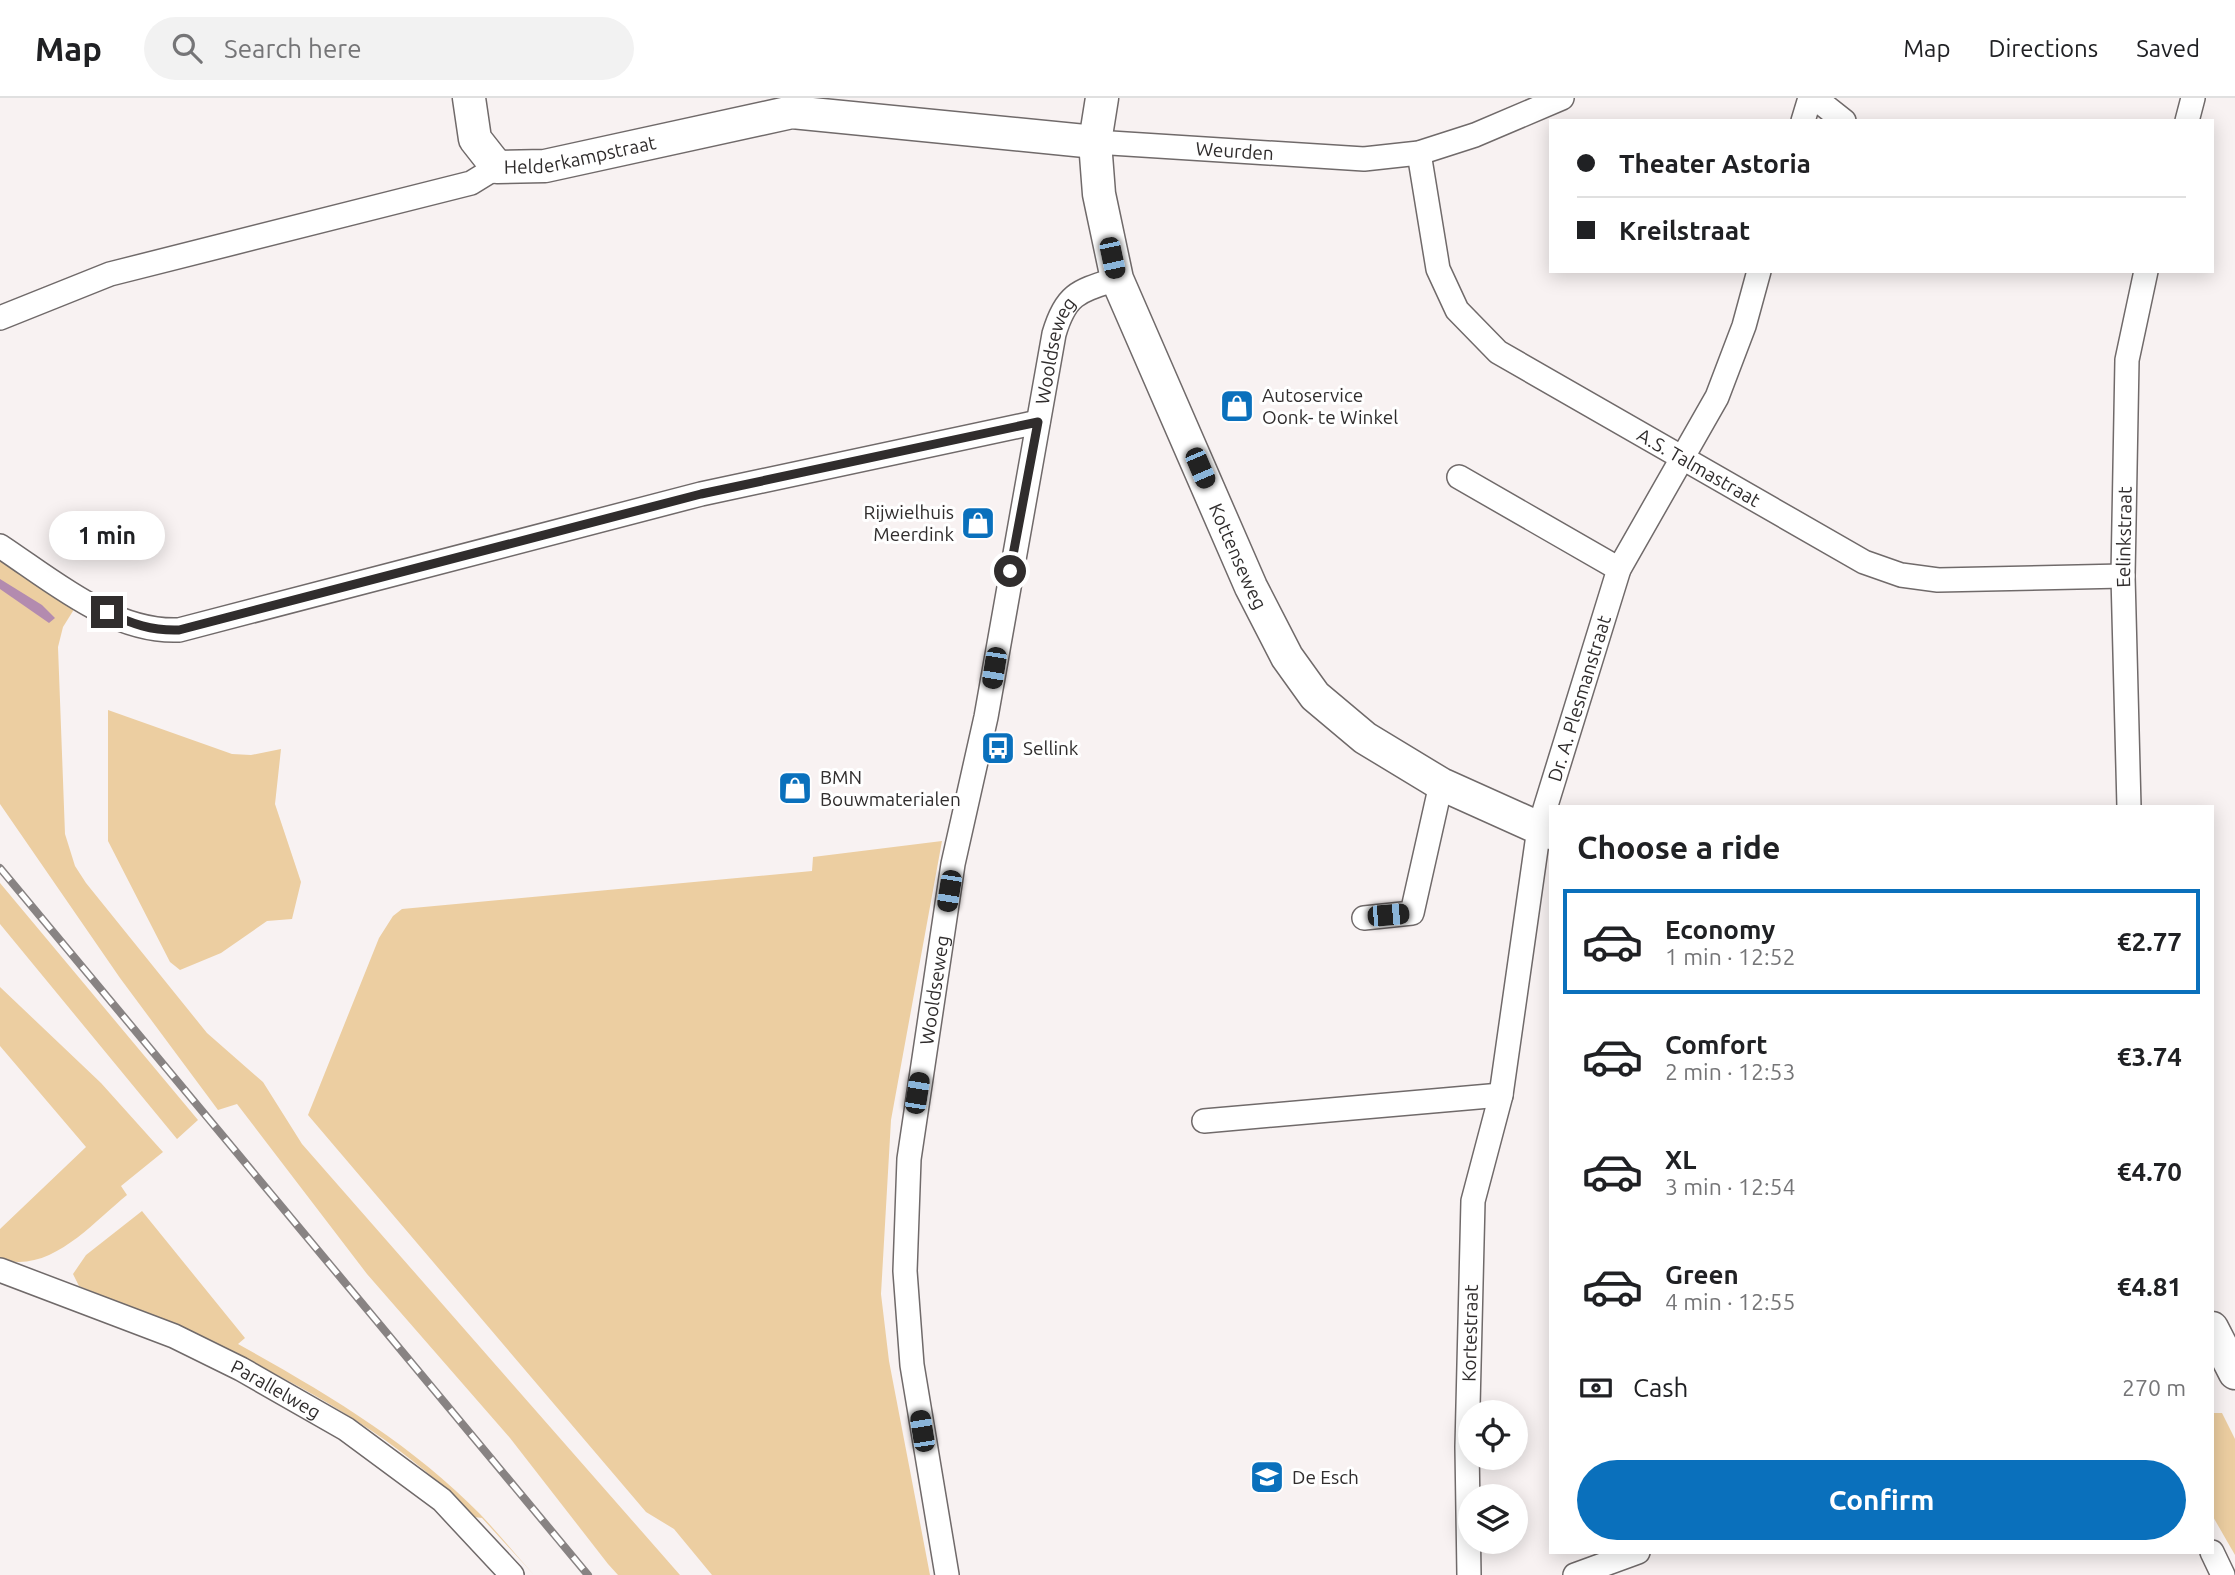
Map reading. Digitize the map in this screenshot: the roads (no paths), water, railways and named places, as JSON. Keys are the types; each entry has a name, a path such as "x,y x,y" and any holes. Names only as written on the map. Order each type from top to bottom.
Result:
{"street":[{"path":"468,98 475,139 498,167"},
{"path":"1095,142 1102,98"},
{"name":"Weurden","path":"1095,142 1364,159 1419,153 1475,135 1562,98"},
{"path":"1804,119 1812,98 1841,119"},
{"path":"2188,119 2193,98"},
{"name":"Helderkampstraat","path":"0,318 110,274 471,183 498,167 545,166 791,105 1095,142"},
{"name":"Kottenseweg","path":"1095,142 1099,194 1117,279 1251,587 1287,657 1315,696 1355,729 1441,784 1545,830"},
{"name":"A.S. Talmastraat","path":"1419,153 1438,269 1457,310 1498,352 1864,562 1902,576 1938,580 2123,576"},
{"name":"Dr. A. Plesmanstraat","path":"1552,805 1619,569 1717,397 1744,326 1758,273"},
{"name":"Eelinkstraat","path":"2129,805 2123,576 2127,360 2147,273"},
{"name":"Wooldseweg","path":"947,1575 912,1365 905,1271 908,1159 953,864 986,717 1038,422 1061,310 1081,290 1117,279"},
{"path":"0,546 83,600 131,624 157,631 179,630 701,494 1038,422"},
{"path":"1459,477 1619,569"},
{"path":"1364,918 1412,913 1441,784"},
{"name":"Kortestraat","path":"1469,1575 1467,1447 1473,1201 1501,1095 1545,830"},
{"path":"1204,1121 1501,1095"},
{"name":"Parallelweg","path":"0,1270 174,1336 241,1369 346,1429 442,1500 512,1575"},
{"path":"2214,1333 2229,1371"},
{"path":"1575,1575 1633,1554"},
{"path":"2213,1554 2223,1575"}],"railway":[{"path":"0,868 588,1575"}],"place":[{"name":"Autoservice Oonk- te Winkel","path":"1237,406"},
{"name":"Rijwielhuis Meerdink","path":"978,523"},
{"name":"Sellink","path":"998,748"},
{"name":"BMN Bouwmaterialen","path":"795,788"},
{"name":"De Esch","path":"1267,1477"}]}
